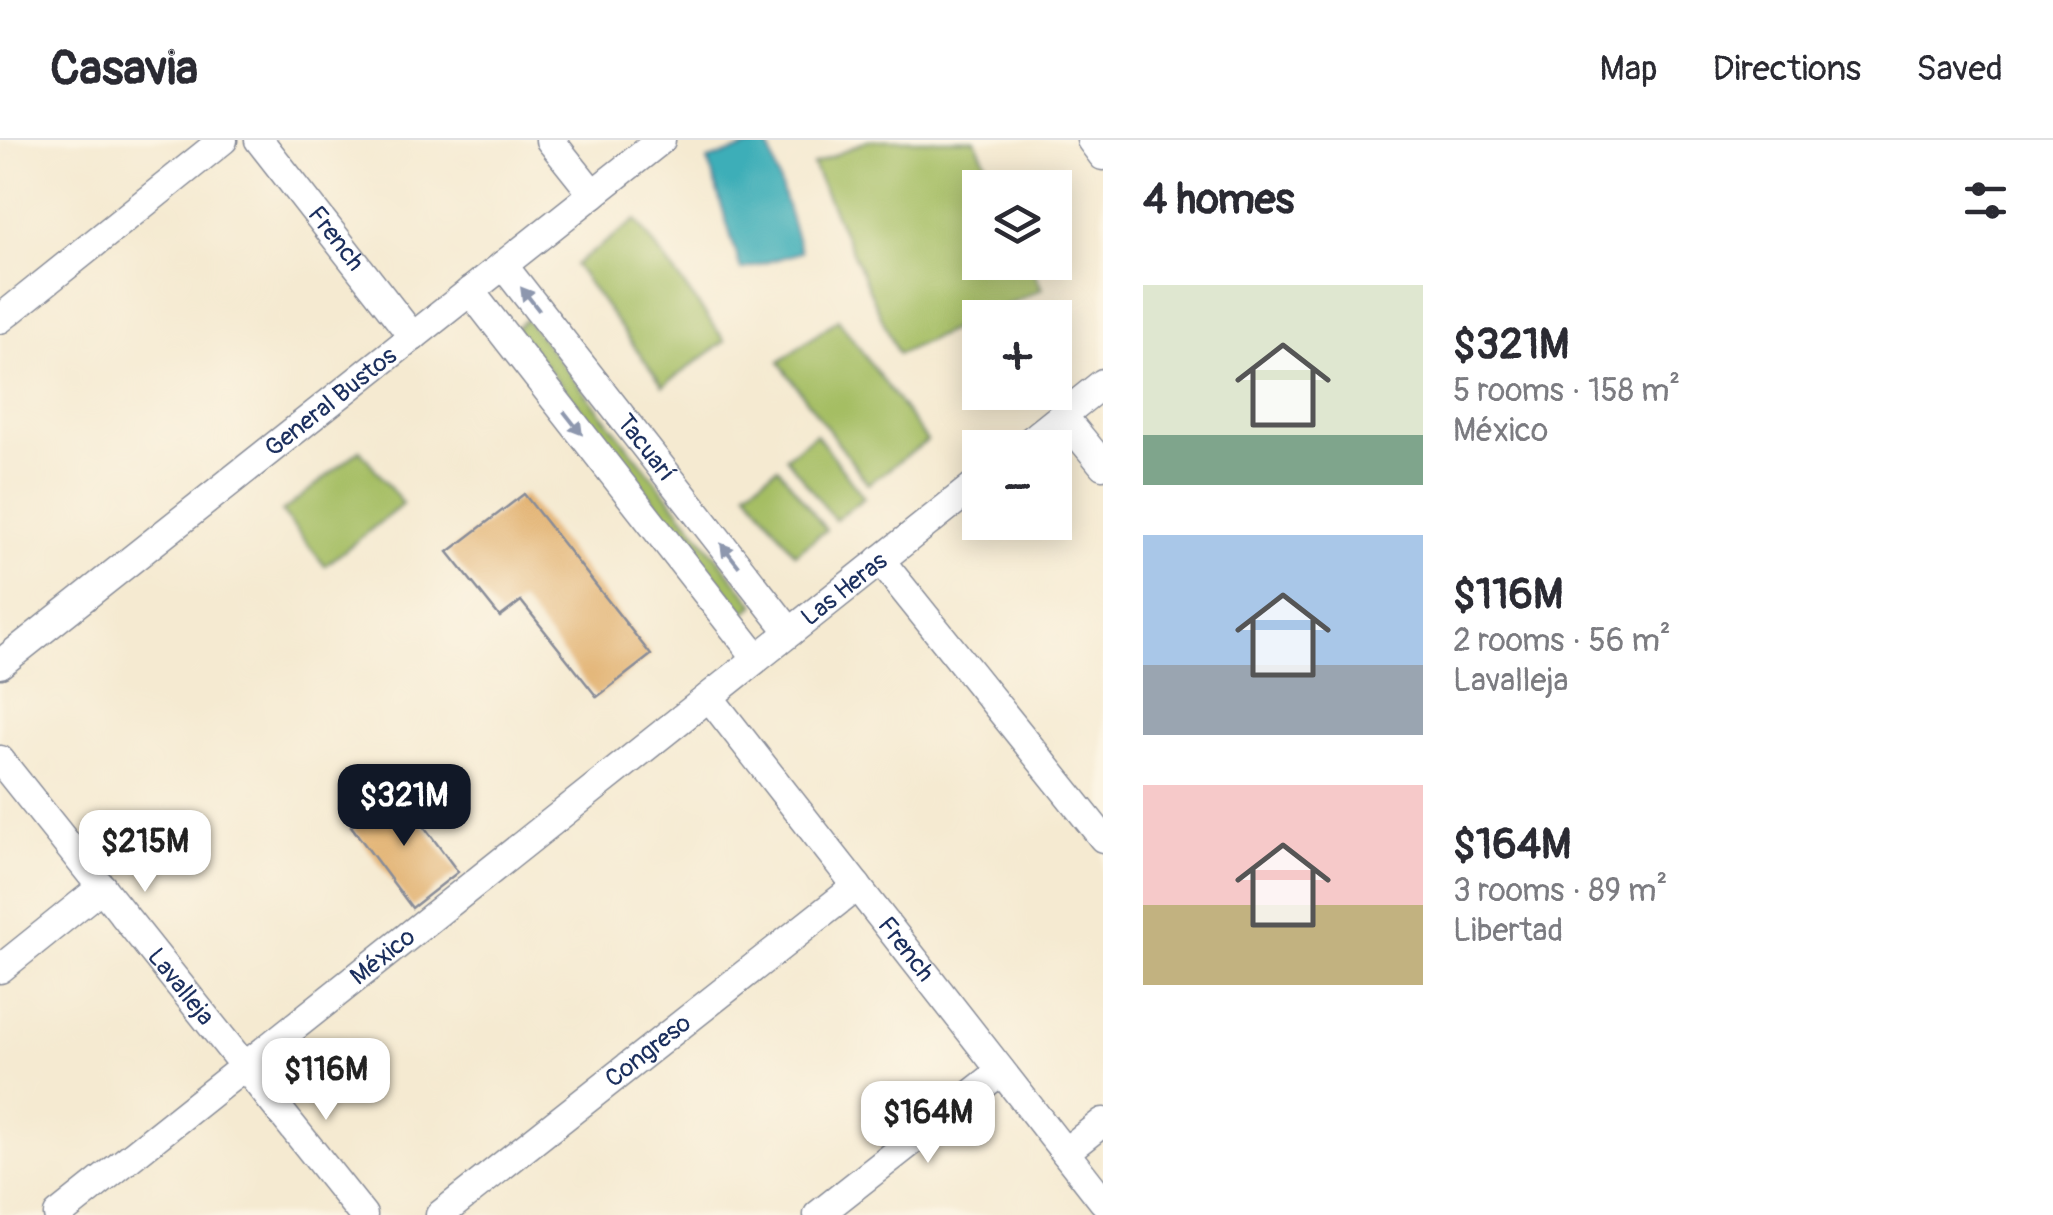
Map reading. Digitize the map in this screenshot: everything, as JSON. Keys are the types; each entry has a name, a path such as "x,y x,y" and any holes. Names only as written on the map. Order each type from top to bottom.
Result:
{"street":[{"path":"0,318 223,140"},
{"name":"French","path":"258,140 413,337"},
{"path":"550,140 593,194"},
{"name":"General Bustos","path":"0,664 660,140"},
{"path":"1091,140 1103,156"},
{"name":"Tacuarí","path":"503,265 790,632"},
{"name":"Tacuarí","path":"470,291 757,658"},
{"path":"1044,430 1103,383"},
{"path":"1062,415 1103,465"},
{"name":"Las Heras","path":"708,697 962,495"},
{"path":"880,560 1103,838"},
{"name":"French","path":"708,697 1103,1201"},
{"name":"México","path":"58,1215 708,697"},
{"name":"Lavalleja","path":"0,760 363,1215"},
{"name":"Congreso","path":"440,1215 857,886"},
{"path":"0,969 102,887"},
{"path":"818,1215 1002,1071"},
{"path":"1065,1152 1103,1122"}],"green space":[{"path":"868,140 975,140 989,170 962,170 962,280 1038,280 1042,289 1018,300 962,300 962,325 898,354 813,165"},
{"path":"636,220 725,341 663,386 575,265"},
{"path":"526,319 755,605 744,613 515,328"},
{"path":"838,319 927,441 868,484 779,362"},
{"path":"816,434 864,498 835,520 786,457"},
{"path":"360,450 403,504 325,566 282,512"},
{"path":"778,467 826,530 795,554 747,490"}],"water":[{"path":"767,141 801,252 741,270 708,160"}],"building":[{"path":"524,494 651,655 597,697 521,601 500,617 448,552"},
{"path":"397,790 458,872 412,908 351,826"}]}
